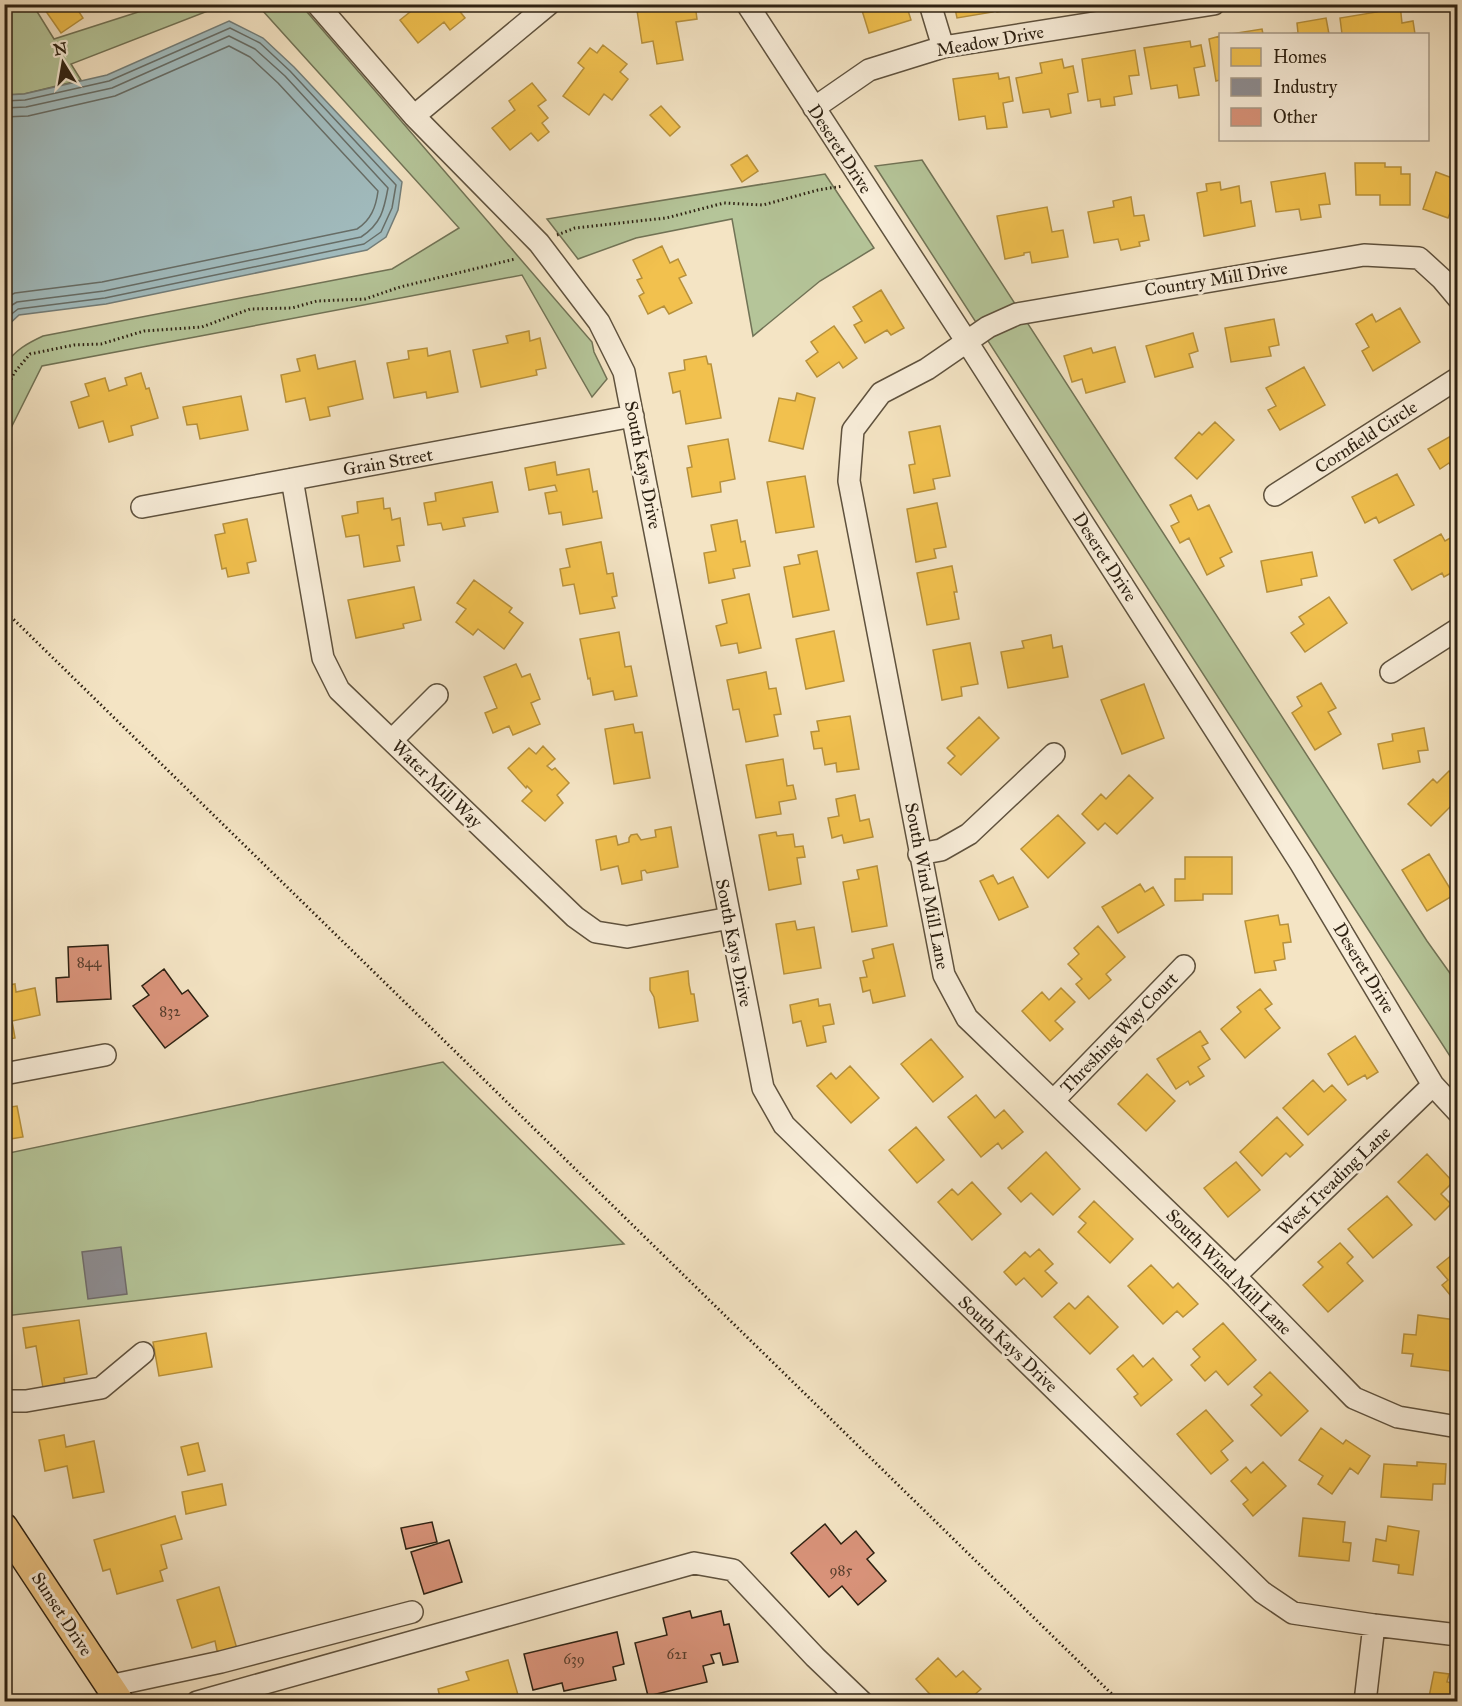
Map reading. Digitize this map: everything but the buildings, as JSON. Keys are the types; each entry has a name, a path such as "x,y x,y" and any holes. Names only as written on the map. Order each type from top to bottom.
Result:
{"main road":[{"name":"Sunset Drive","path":"4,1527 114,1694"}],"street":[{"name":"South Kays Drive","path":"317,4 414,116 539,243 599,322 624,372 763,1088 784,1125 1262,1592 1293,1613 1458,1635"},
{"path":"414,116 549,4"},
{"name":"Deseret Drive","path":"747,4 967,342 1301,864 1433,1085 1458,1112"},
{"path":"930,4 943,47"},
{"name":"Meadow Drive","path":"814,108 870,70 943,47 1214,4"},
{"name":"Country Mill Drive","path":"967,342 988,327 1017,314 1364,255 1419,258 1442,279 1458,298"},
{"name":"South Wind Mill Lane","path":"967,342 927,369 881,393 853,430 849,481 944,975 968,1018 1235,1276 1354,1398 1398,1417 1458,1426"},
{"name":"Cornfield Circle","path":"1275,495 1458,378"},
{"name":"Grain Street","path":"142,507 633,416"},
{"name":"Water Mill Way","path":"291,479 323,658 339,690 575,916 597,932 627,937 730,918"},
{"path":"1391,672 1458,629"},
{"path":"392,740 436,695"},
{"path":"919,854 941,850 969,834 1054,754"},
{"name":"Threshing Way Court","path":"1054,1100 1184,966"},
{"path":"4,1074 105,1055"},
{"name":"West Treading Lane","path":"1235,1276 1433,1085"},
{"path":"4,1401 26,1401 101,1388 143,1353"},
{"path":"197,1701 694,1563 733,1570 815,1657 862,1701"},
{"path":"114,1694 221,1662 412,1612"},
{"path":"1365,1701 1374,1625"}],"path":[{"path":"557,235 574,228 666,218 724,203 763,205 860,180"},
{"path":"4,396 14,373 30,354 74,345 101,344 144,331 202,327 250,309 292,308 317,301 365,299 400,287 514,259"},
{"path":"4,610 1120,1701"}],"green space":[{"path":"5,5 33,5 54,39 160,5 301,5 592,342 594,352 607,379 592,397 522,275 42,366 5,440 3,388 6,364 22,347 32,341 43,336 392,269 459,228 262,10 218,7 71,64 81,80 24,94 5,95"},
{"path":"922,160 1427,941 1457,983 1457,1067 875,166"},
{"path":"825,174 874,248 820,281 753,336 732,219 636,238 578,259 547,219"},
{"path":"443,1062 624,1244 5,1316 4,1154"}],"water":[{"path":"229,21 263,38 294,67 402,182 398,210 386,237 367,250 106,304 19,315 5,328 5,95 24,94 107,75"}]}
